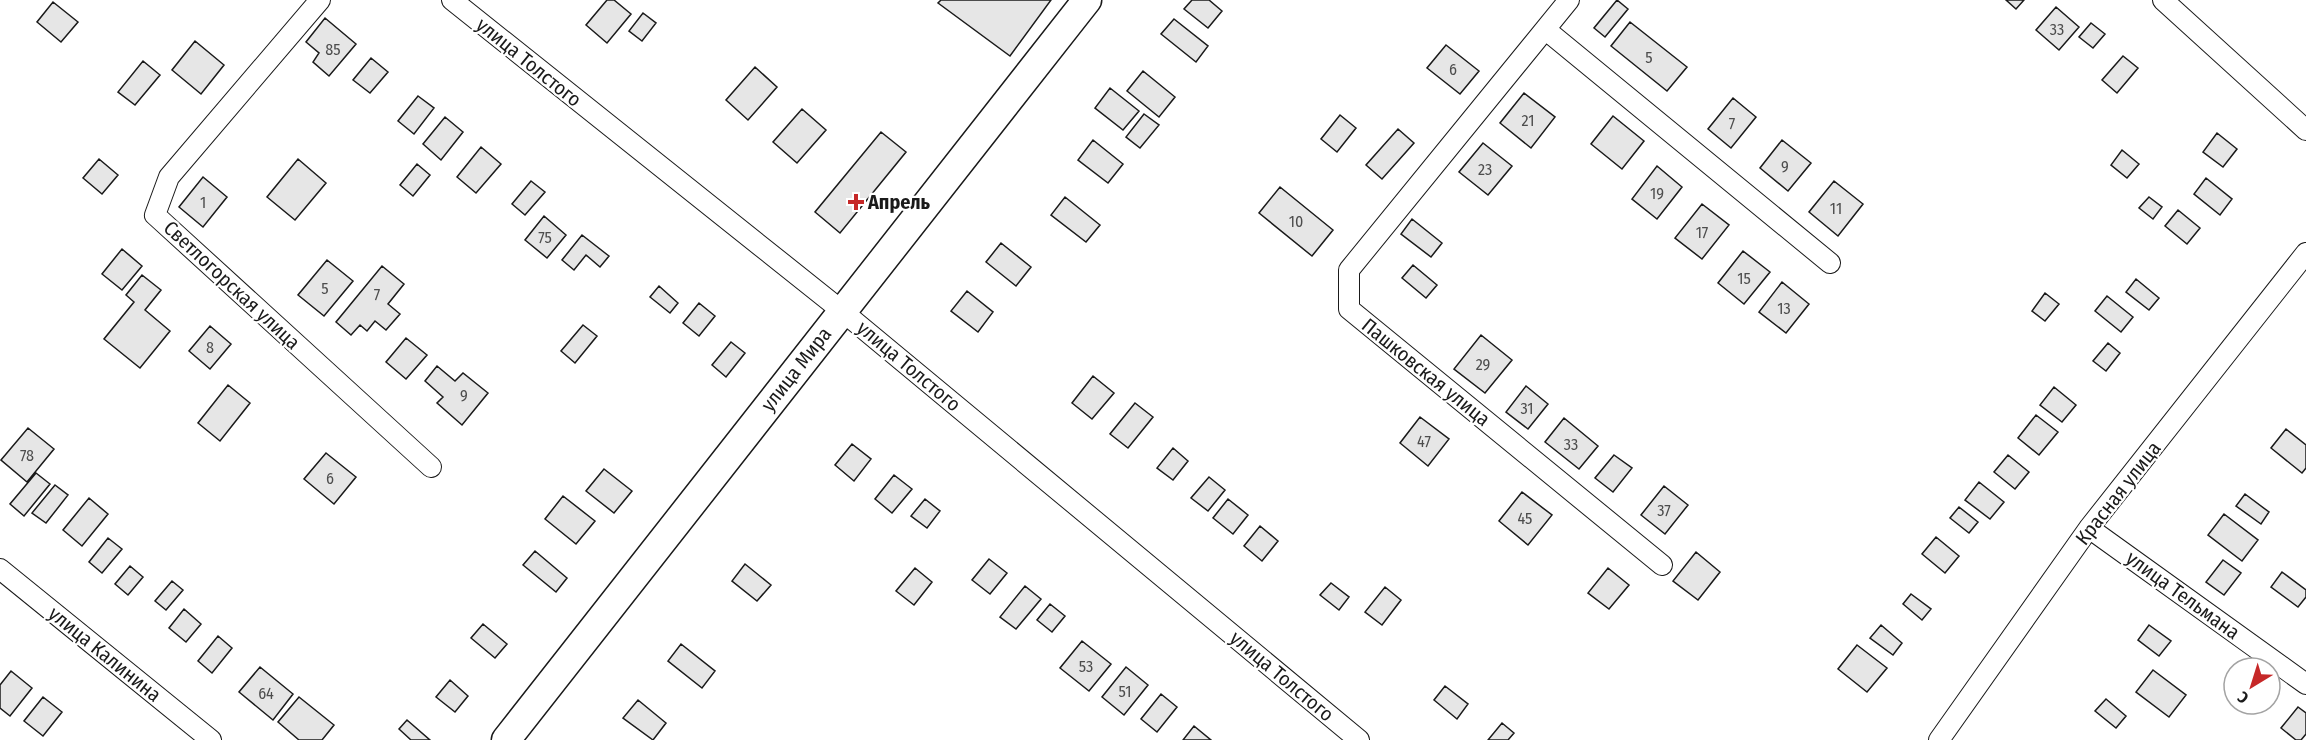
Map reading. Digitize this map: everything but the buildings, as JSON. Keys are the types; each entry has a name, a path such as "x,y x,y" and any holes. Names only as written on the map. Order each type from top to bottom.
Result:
{"main road":[{"name":"улица Мира","path":"506,740 1087,0"}],"street":[{"name":"Светлогорская улица","path":"320,0 169,177 155,215 430,467"},
{"name":"улица Толстого","path":"452,0 842,311 1359,740"},
{"name":"Пашковская улица","path":"1569,0 1349,270 1349,309 1662,565"},
{"path":"2163,0 2306,130"},
{"path":"1546,30 1830,263"},
{"name":"Красная улица","path":"1940,740 2090,528 2306,253"},
{"name":"улица Тельмана","path":"2090,528 2306,684"},
{"name":"улица Калинина","path":"0,569 211,740"}],"place":[{"name":"Апрель","path":"856,202"}]}
